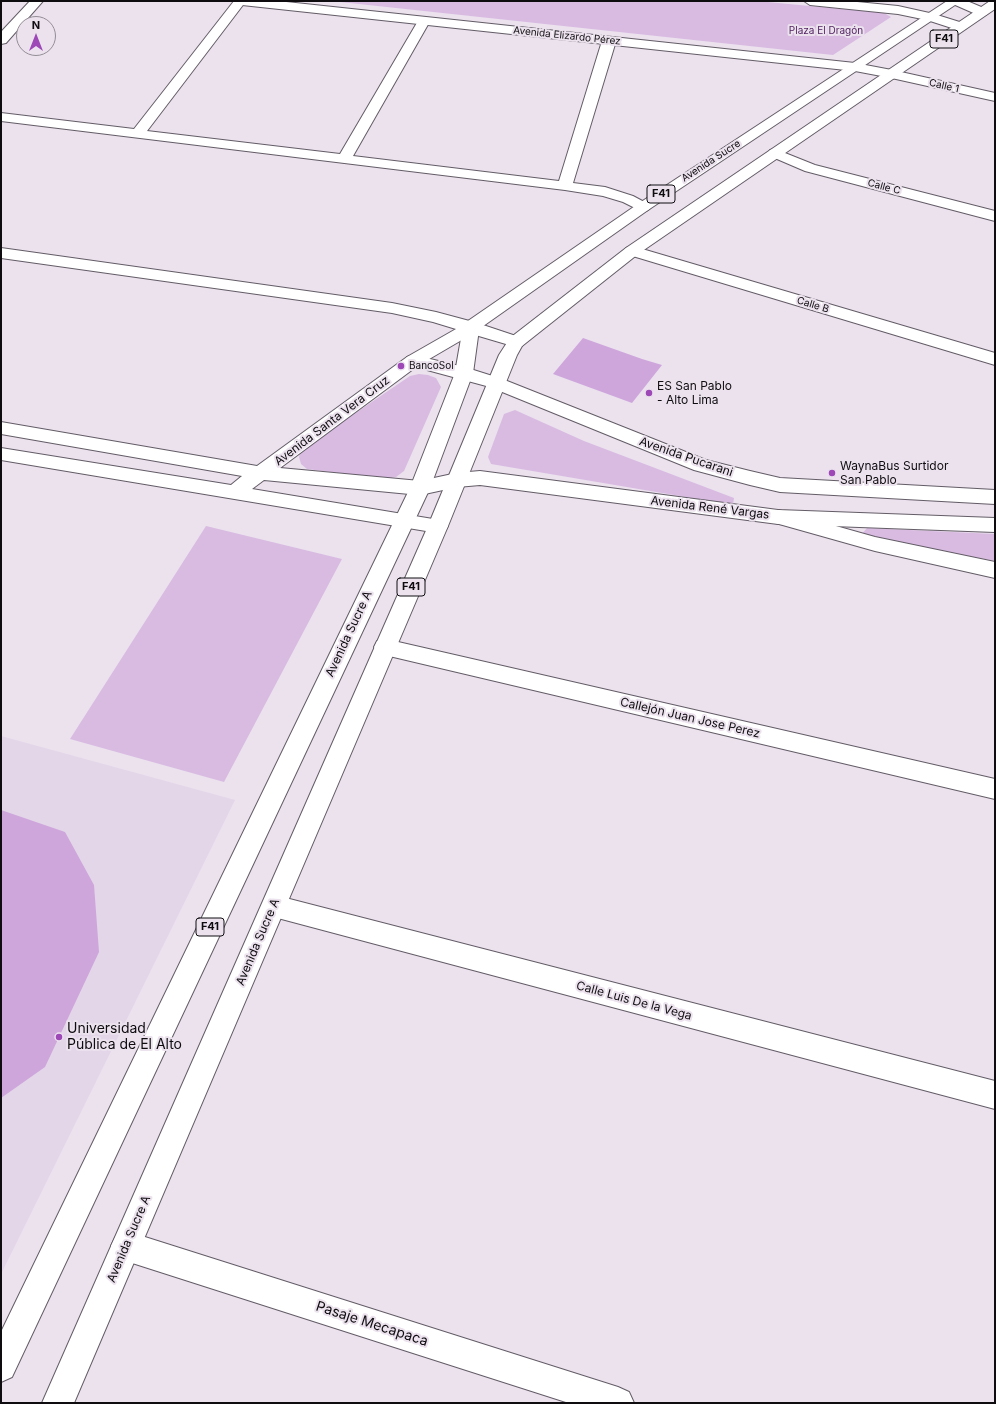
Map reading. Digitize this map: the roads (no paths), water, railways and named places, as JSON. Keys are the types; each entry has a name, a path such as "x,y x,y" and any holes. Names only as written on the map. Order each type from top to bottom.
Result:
{"street":[{"path":"1,40 37,1"},
{"path":"137,134 241,1"},
{"name":"Avenida Elizardo Pérez","path":"241,1 855,67 892,74"},
{"path":"810,1 898,10 930,17 961,27"},
{"path":"956,1 982,12"},
{"name":"Avenida Sucre","path":"472,327 643,207 956,1"},
{"name":"F41","path":"457,480 496,383 516,342 632,251 995,3"},
{"path":"344,159 424,21"},
{"path":"565,186 609,41"},
{"name":"Calle 1","path":"892,74 995,98"},
{"path":"1,117 565,186 605,192 628,199 643,207"},
{"name":"Calle C","path":"775,153 810,168 995,216"},
{"name":"Calle B","path":"632,251 995,359"},
{"path":"1,253 392,308 436,317 516,342"},
{"name":"F41","path":"420,488 464,373 472,327"},
{"name":"Avenida Santa Vera Cruz","path":"233,493 412,361 472,327"},
{"name":"Avenida Pucarani","path":"412,361 464,373 496,383 701,465 780,485 995,497"},
{"name":"Avenida René Vargas","path":"1,428 261,473 420,488 457,480 480,478 778,517 874,544 995,570"},
{"path":"2,456 22,432"},
{"path":"2,456 438,526"},
{"name":"Avenida Sucre A","path":"58,1403 457,480"},
{"path":"780,485 778,517 995,525"},
{"name":"Avenida Sucre A","path":"1,1366 420,488"},
{"name":"Callejón Juan Jose Perez","path":"385,648 995,790"},
{"name":"Calle Luis De la Vega","path":"274,906 995,1096"},
{"name":"Pasaje Mecapaca","path":"126,1246 618,1403"}],"place":[{"name":"BancoSol","path":"401,366"},
{"name":"ES San Pablo - Alto Lima","path":"649,393"},
{"name":"WaynaBus Surtidor San Pablo","path":"832,473"},
{"name":"Universidad Pública de El Alto","path":"59,1037"}],"park label":[{"name":"Plaza El Dragón","path":"826,31"}]}
